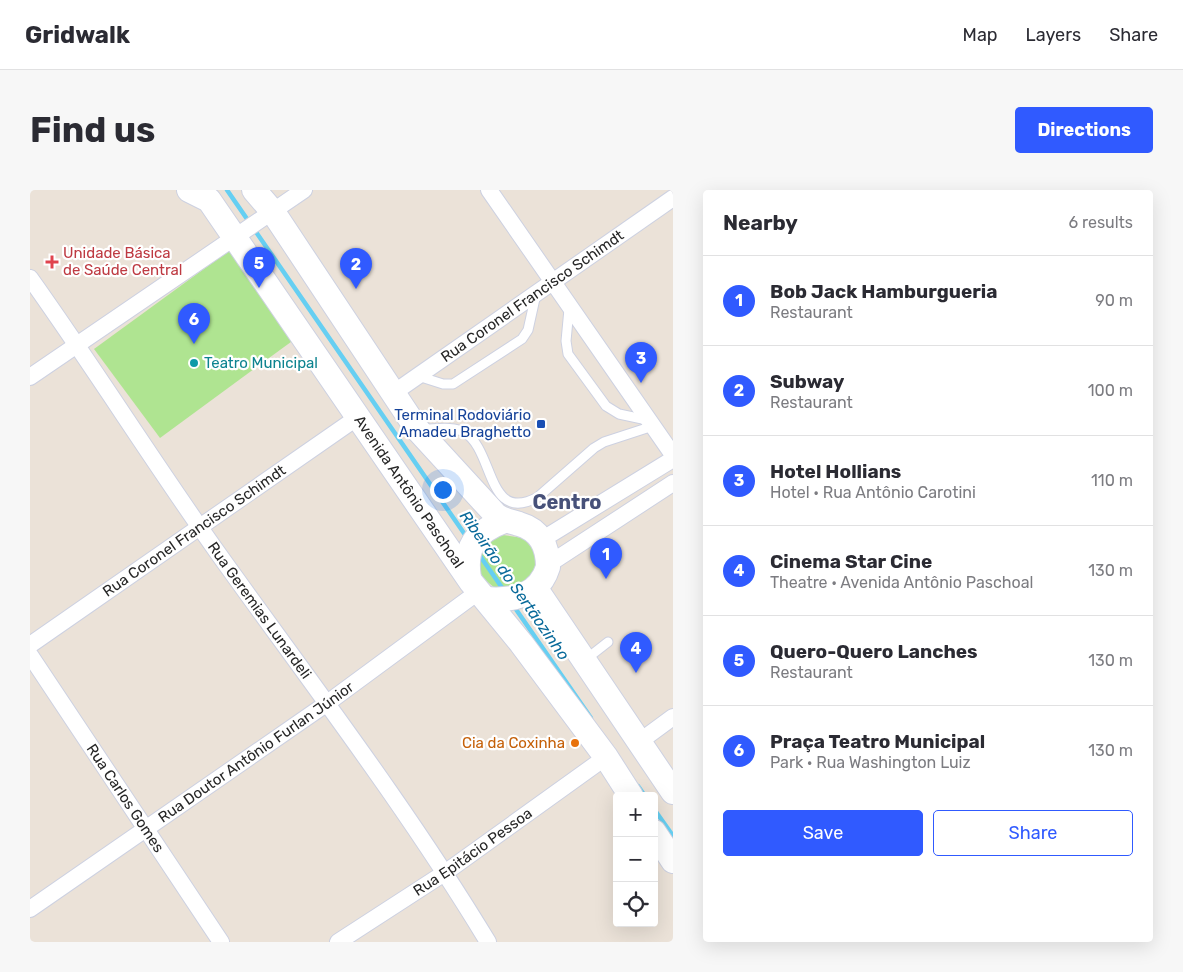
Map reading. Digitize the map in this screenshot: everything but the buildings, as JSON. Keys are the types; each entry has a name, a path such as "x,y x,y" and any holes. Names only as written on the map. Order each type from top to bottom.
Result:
{"main road":[{"name":"Avenida Antônio Paschoal","path":"189,190 253,224 392,394 417,429 496,524"},
{"name":"Avenida Antônio Paschoal","path":"254,190 253,224 358,417 606,757 628,792"},
{"path":"484,592 467,553 474,541 496,524 519,524 532,530 543,539 548,564 546,575 534,590 584,660 673,792"},
{"name":"Rua Doutor Antônio Furlan Júnior","path":"484,592 515,599 534,590"},
{"path":"657,837 673,861"}],"street":[{"path":"30,377 304,190"},
{"path":"489,190 569,309 673,455"},
{"name":"Rua Coronel Francisco Schimdt","path":"392,394 673,198"},
{"name":"Rua Geremias Lunardeli","path":"30,278 77,344 199,527 446,872 488,942"},
{"name":"Rua Coronel Francisco Schimdt","path":"30,645 358,417"},
{"path":"543,539 673,459"},
{"path":"548,564 673,483"},
{"name":"Rua Doutor Antônio Furlan Júnior","path":"30,909 484,592"},
{"name":"Rua Carlos Gomes","path":"30,655 221,942"},
{"path":"639,742 673,717"},
{"name":"Rua Epitácio Pessoa","path":"338,942 446,872 606,757"}],"lane":[{"path":"418,376 443,384 453,384 522,339 528,330 536,294"},
{"path":"569,309 566,341 568,354 606,406 619,414 651,423"},
{"path":"417,429 463,431 473,439 480,451 497,490 505,499 517,504 527,503 538,497 599,446 651,423"},
{"path":"584,660 608,642"}],"green space":[{"path":"234,247 295,339 160,438 94,349"},
{"path":"503,535 523,538 537,552 539,572 518,589 496,589 477,573 483,549 491,541"}],"waterway":[{"name":"Ribeirão do Sertãozinho","path":"227,190 468,539"},
{"name":"Ribeirão do Sertãozinho","path":"478,553 505,592"},
{"name":"Ribeirão do Sertãozinho","path":"513,605 591,718"},
{"name":"Ribeirão do Sertãozinho","path":"638,786 642,792"},
{"name":"Ribeirão do Sertãozinho","path":"658,815 673,836"}],"place":[{"name":"Unidade Básica de Saúde Central","path":"52,262"},
{"name":"Quero-Quero Lanches","path":"259,288"},
{"name":"Subway","path":"356,289"},
{"name":"Praça Teatro Municipal","path":"194,344"},
{"name":"Teatro Municipal","path":"194,363"},
{"name":"Hotel Hollians","path":"641,383"},
{"name":"Terminal Rodoviário Amadeu Braghetto","path":"541,424"},
{"name":"Bob Jack Hamburgueria","path":"606,579"},
{"name":"Cinema Star Cine","path":"636,673"},
{"name":"Cia da Coxinha","path":"575,743"}],"district":[{"name":"Centro","path":"567,502"}]}
